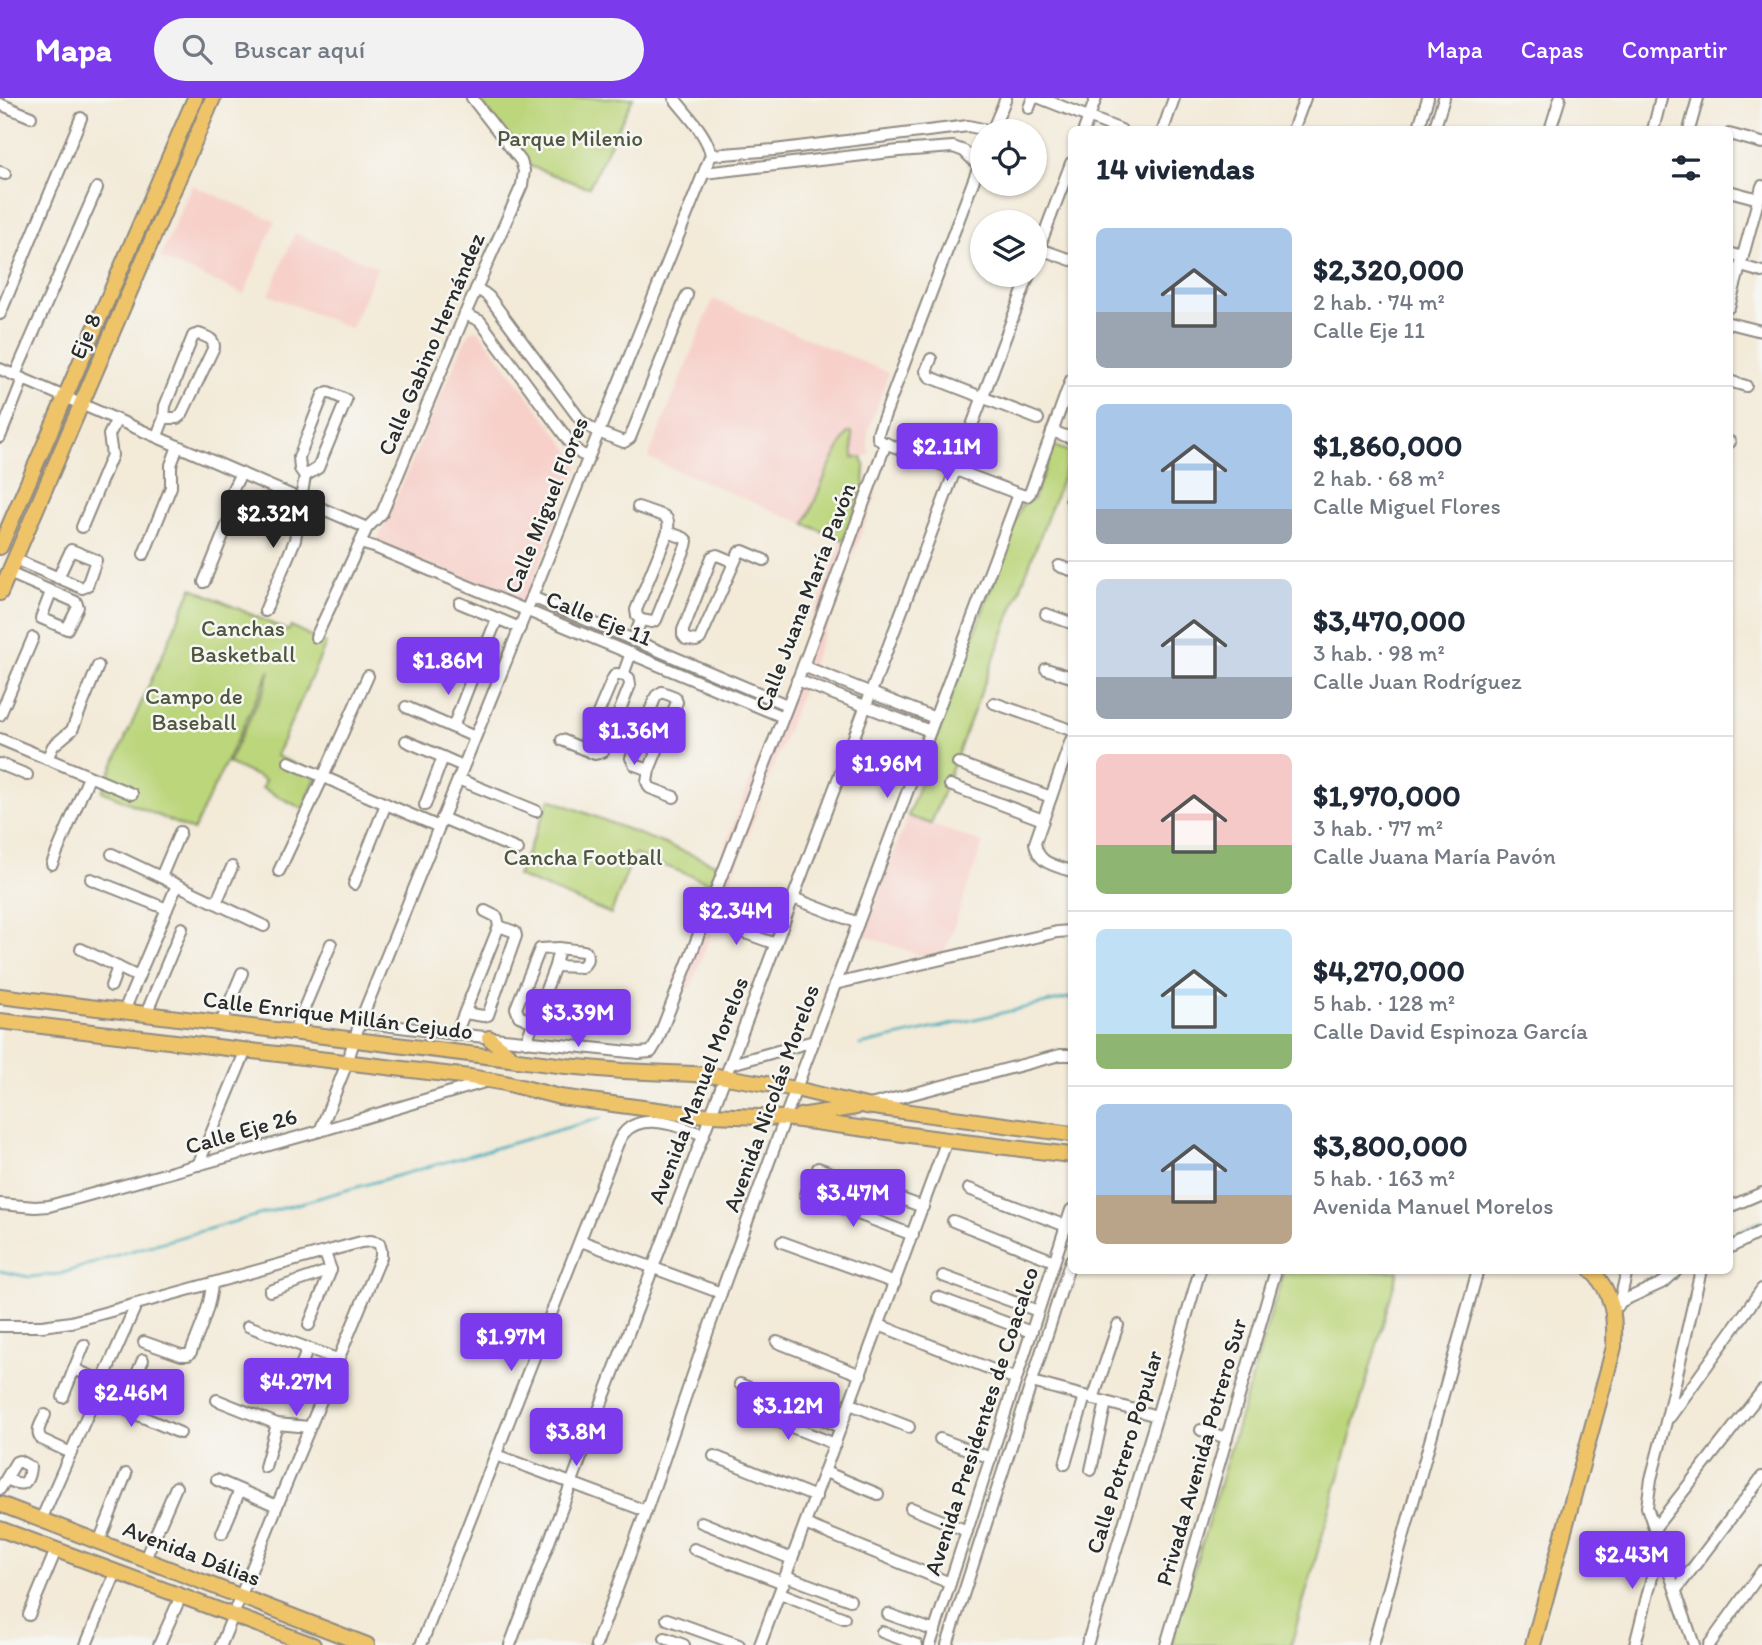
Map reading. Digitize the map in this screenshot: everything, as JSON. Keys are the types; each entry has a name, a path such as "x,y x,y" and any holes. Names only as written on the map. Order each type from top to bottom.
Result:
{"main road":[{"name":"Eje 8","path":"0,547 195,98"},
{"name":"Eje 8","path":"0,593 213,98"},
{"name":"Calle Enrique Millán Cejudo","path":"0,996 611,1070 694,1074 728,1070 866,1106"},
{"name":"Calle Enrique Millán Cejudo","path":"0,1021 490,1080 560,1097 688,1114 785,1118"},
{"path":"489,1038 515,1060"},
{"path":"785,1118 866,1106 1068,1134"},
{"path":"785,1118 1068,1155"},
{"path":"1532,1645 1614,1347 1614,1298 1594,1274"},
{"name":"Avenida Dálias","path":"0,1504 366,1645"},
{"name":"Avenida Dálias","path":"0,1529 313,1645"},
{"path":"122,1574 140,1558"}],"street":[{"name":"Calle Gabino Hernández","path":"316,637 367,528 382,513 522,185 524,172 521,161 472,98"},
{"path":"674,98 701,134 711,155 970,126"},
{"path":"997,119 1006,98"},
{"path":"1085,126 1096,98"},
{"path":"1164,126 1174,98"},
{"path":"1294,126 1305,98"},
{"path":"1419,126 1429,98"},
{"path":"1435,126 1444,98"},
{"path":"1551,126 1560,98"},
{"path":"1654,126 1661,98"},
{"path":"1690,126 1698,98"},
{"path":"1035,101 1089,116 1112,126"},
{"path":"0,104 31,117"},
{"path":"0,314 81,118"},
{"path":"1733,135 1762,143"},
{"path":"704,173 953,147 970,155"},
{"name":"Calle Miguel Flores","path":"320,1131 360,1022 711,155"},
{"path":"1047,223 1068,170"},
{"path":"1733,293 1759,212 1762,186"},
{"path":"0,438 19,377 97,188"},
{"name":"Calle Juana María Pavón","path":"526,1042 639,1053 650,1052 657,1042 803,666 886,443 880,440 878,433 970,189"},
{"path":"1733,192 1759,199"},
{"path":"1047,252 1068,259"},
{"path":"1733,256 1762,272"},
{"name":"Avenida Manuel Morelos","path":"510,1645 1025,287"},
{"path":"476,289 489,297 582,422 598,432 624,442 630,438 687,295"},
{"path":"465,314 480,321 574,448 589,457"},
{"path":"1733,324 1760,331"},
{"path":"157,436 165,407 194,337 199,334 211,339 214,347 182,414 177,418 164,418"},
{"path":"931,359 926,371 928,376 1038,419"},
{"path":"0,369 367,528"},
{"path":"1733,383 1746,386"},
{"name":"Avenida Nicolás Morelos","path":"596,1645 646,1511 721,1293 934,718 1019,495 1026,496 1030,493 1068,388"},
{"path":"265,611 295,540 293,518 301,499 305,476 300,469 299,457 323,395 328,393 343,398 345,403 318,468 305,476"},
{"path":"82,527 112,455 110,435 117,419"},
{"path":"1052,431 1068,437"},
{"path":"886,443 1019,495"},
{"path":"144,554 171,488 171,465 178,446"},
{"path":"204,582 234,508 233,489 241,473"},
{"path":"638,507 666,517 668,521 668,531 636,610 637,617 641,620 656,620 686,546 687,541 684,538 668,531"},
{"name":"Calle Eje 11","path":"360,543 527,610 632,647 680,674 783,717"},
{"path":"12,566 85,588 96,561 74,550 69,552 58,578"},
{"path":"734,562 717,555 712,557 682,630 684,637 689,640 701,639 741,550 764,560"},
{"path":"12,566 51,592 78,604 67,629 43,620 41,615 51,592"},
{"path":"1059,566 1068,569"},
{"path":"532,597 632,647 682,661 787,705"},
{"path":"460,603 520,628"},
{"path":"1046,614 1068,622"},
{"path":"479,663 497,618"},
{"path":"623,675 641,620"},
{"path":"0,715 33,638"},
{"path":"682,661 689,640"},
{"path":"47,759 53,746 72,730 98,666"},
{"path":"803,666 934,718"},
{"path":"1046,669 1068,676"},
{"path":"562,740 583,749 598,754 604,750 630,685 629,678 616,674 613,678 583,749"},
{"path":"672,695 680,674"},
{"path":"279,871 368,676"},
{"path":"453,727 472,678"},
{"path":"797,680 930,731"},
{"path":"649,770 633,763 632,756 656,696 662,692 672,695 676,704 647,779 650,788 674,797"},
{"path":"994,703 1068,729"},
{"path":"406,707 475,737"},
{"path":"0,739 132,794"},
{"path":"406,741 463,766"},
{"path":"1068,749 1035,843 1041,858 1049,864 1068,870"},
{"path":"425,806 443,757"},
{"path":"289,762 386,804 518,850"},
{"path":"958,763 1051,797"},
{"path":"0,764 27,775"},
{"path":"52,864 89,777"},
{"path":"458,779 536,811"},
{"path":"950,785 1043,820"},
{"path":"354,884 386,804"},
{"path":"161,877 180,832"},
{"path":"112,854 264,926"},
{"path":"216,903 232,867"},
{"path":"91,878 167,909"},
{"path":"124,1011 177,885"},
{"path":"793,898 858,923"},
{"path":"713,901 782,927"},
{"path":"456,1034 499,926 497,917 485,911"},
{"path":"706,919 776,944"},
{"path":"465,1013 488,1015 516,936 515,932 499,926"},
{"path":"146,1014 182,928"},
{"path":"835,984 1068,931"},
{"path":"293,1032 331,944"},
{"path":"360,1022 526,1042 555,966 559,948"},
{"path":"533,1022 519,1016 516,1008 540,949 559,948 586,952 586,962 582,967 555,966"},
{"path":"81,949 138,977"},
{"path":"111,986 118,967"},
{"path":"221,1023 242,973"},
{"path":"728,1070 814,1041"},
{"path":"198,1165 246,1050"},
{"path":"866,1106 1068,1055"},
{"name":"Calle Eje 26","path":"0,1205 49,1206 320,1131 490,1080"},
{"path":"421,1645 618,1143 624,1133 647,1122 679,1126 704,1135"},
{"path":"761,1645 947,1140"},
{"path":"818,1168 923,1207"},
{"path":"969,1189 1066,1226"},
{"path":"1733,1205 1762,1193"},
{"path":"805,1194 913,1235"},
{"name":"Avenida Presidentes de Coacalco","path":"930,1645 1068,1220"},
{"path":"953,1221 1054,1261"},
{"path":"1733,1246 1762,1231"},
{"path":"1749,1238 1762,1239"},
{"path":"581,1241 721,1293"},
{"path":"0,1326 42,1326 71,1322 361,1242 379,1243 381,1257 221,1645"},
{"path":"782,1242 895,1283"},
{"path":"309,1325 331,1270 325,1252"},
{"path":"270,1291 331,1270"},
{"name":"Avenida Presidentes de Coacalco","path":"947,1645 1068,1270"},
{"name":"Calle Potrero Popular","path":"1087,1645 1199,1274"},
{"name":"Privada Avenida Potrero Sur","path":"1166,1645 1275,1274"},
{"path":"1373,1645 1477,1274"},
{"path":"1614,1298 1625,1274"},
{"path":"1614,1298 1664,1282 1673,1274"},
{"path":"1694,1645 1647,1507 1651,1479 1700,1274"},
{"path":"943,1276 1038,1311"},
{"path":"144,1342 188,1355 208,1311 212,1284"},
{"path":"1666,1422 1762,1289"},
{"path":"1044,1293 1059,1298"},
{"path":"937,1297 1031,1332"},
{"path":"41,1520 136,1305"},
{"path":"248,1325 337,1359"},
{"path":"879,1325 1016,1379"},
{"path":"1065,1464 1118,1325"},
{"path":"777,1342 861,1375"},
{"path":"63,1397 84,1346"},
{"path":"295,1381 308,1348"},
{"path":"121,1408 143,1360"},
{"path":"74,1369 102,1381"},
{"path":"1032,1382 1157,1416"},
{"path":"740,1384 842,1426"},
{"path":"1654,1529 1762,1391"},
{"path":"96,1397 180,1433"},
{"path":"217,1400 277,1424 309,1427"},
{"path":"1090,1470 1106,1402"},
{"path":"850,1404 909,1427"},
{"path":"751,1411 835,1444"},
{"path":"45,1415 37,1431 38,1435 71,1453"},
{"path":"265,1467 277,1424"},
{"path":"1201,1430 1227,1438"},
{"path":"940,1438 991,1458"},
{"path":"496,1455 646,1511"},
{"path":"714,1456 816,1497"},
{"path":"825,1472 878,1494"},
{"path":"99,1542 126,1474"},
{"path":"1676,1590 1762,1477"},
{"path":"217,1480 277,1506"},
{"path":"140,1558 176,1487"},
{"path":"222,1533 240,1490"},
{"path":"911,1508 967,1531"},
{"path":"975,1508 989,1513"},
{"path":"701,1522 792,1559"},
{"path":"806,1524 950,1583"},
{"path":"1635,1645 1660,1545"},
{"path":"694,1549 783,1584 844,1618"},
{"path":"29,1615 56,1550"},
{"path":"1709,1645 1762,1571"},
{"path":"86,1645 122,1574"},
{"path":"783,1584 850,1600"},
{"path":"159,1645 181,1597"},
{"path":"888,1614 935,1631"},
{"path":"667,1619 739,1645"},
{"path":"882,1632 916,1645"},
{"path":"665,1638 684,1645"}],"shaded area":[{"path":"192,185 275,221 244,294 160,258"},
{"path":"295,233 377,267 351,329 269,295"},
{"path":"713,299 889,373 868,431 870,455 853,459 852,432 829,467 805,524 648,458"},
{"path":"477,330 577,460 577,468 524,605 377,542 463,345 471,331"},
{"path":"864,486 877,492 690,989 672,983"},
{"path":"908,816 983,843 945,952 928,958 863,935"}],"green space":[{"name":"Parque Milenio","path":"478,98 633,98 589,187 527,165"},
{"path":"848,432 852,432 853,458 862,457 865,469 864,486 843,540 805,524 829,467"},
{"path":"1054,446 1068,451 1068,463 931,824 908,816 1021,506 1033,499"},
{"path":"192,588 288,631 291,626 326,644 276,756 317,774 303,809 262,788 265,780 228,763 265,687 270,670 193,831 102,791"},
{"name":"Cancha Football","path":"550,799 726,868 718,886 634,854 611,914 517,876"},
{"path":"1283,1274 1397,1274 1291,1645 1171,1645"}],"waterway":[{"path":"860,1045 1068,998"},
{"path":"0,1271 29,1277 60,1274 124,1253 601,1118"},
{"path":"1733,1234 1762,1220"}],"park label":[{"name":"Canchas Basketball","path":"243,641"},
{"name":"Campo de Baseball","path":"194,709"}]}
